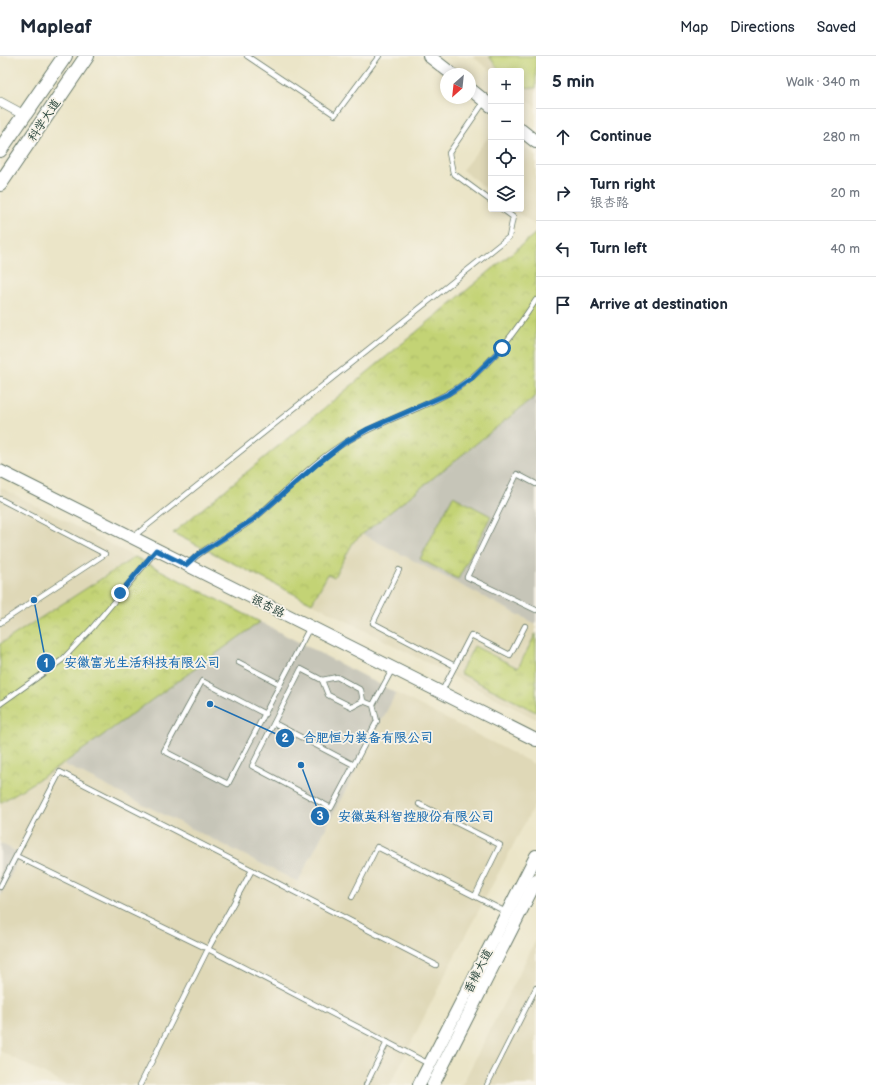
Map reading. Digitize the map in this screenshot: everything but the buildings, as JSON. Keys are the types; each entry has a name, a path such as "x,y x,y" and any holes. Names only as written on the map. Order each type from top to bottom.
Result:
{"main road":[{"name":"科学大道","path":"0,150 65,56"},
{"name":"科学大道","path":"0,184 87,56"}],"street":[{"path":"429,56 444,68"},
{"path":"476,94 488,103"},
{"path":"0,102 24,115"},
{"path":"524,132 536,142"},
{"name":"银杏路","path":"0,471 536,740"},
{"name":"香樟大道","path":"419,1085 536,856"},
{"name":"香樟大道","path":"433,1085 536,881"}],"lane":[{"path":"247,56 335,115 379,56"},
{"path":"488,103 450,153 453,173 488,199"},
{"path":"132,538 509,237 513,217 506,212"},
{"path":"186,565 197,555 254,519 316,465 344,443 368,429 448,394 472,378 502,348 536,300"},
{"path":"536,484 517,474 467,577 536,610"},
{"path":"0,499 105,554 0,623"},
{"path":"0,704 62,660 92,628 156,550"},
{"path":"400,570 373,623 455,666"},
{"path":"441,693 471,635 510,655 525,626"},
{"path":"265,714 202,681 164,751 228,784 265,714 310,627"},
{"path":"238,662 280,684"},
{"path":"363,701 361,690 337,677 322,680 301,669 252,766 331,808 377,721 373,705 393,668"},
{"path":"322,680 328,695 352,707 363,701"},
{"path":"363,701 373,705"},
{"path":"274,723 354,765"},
{"path":"0,887 60,772 436,965"},
{"path":"419,804 500,845 475,896"},
{"path":"352,897 377,847 507,913"},
{"path":"16,856 208,950 430,1064"},
{"path":"140,1085 208,950 252,870"},
{"path":"487,1085 536,988"},
{"path":"366,1085 387,1042"}],"shaded area":[{"path":"472,56 536,56 536,107 524,97 524,68 488,69"},
{"path":"488,138 488,190 462,170"},
{"path":"524,146 536,156 536,226 517,212 524,212"},
{"path":"536,396 536,624 362,534"},
{"path":"0,487 135,557 0,644"},
{"path":"362,534 536,624 536,719 312,603 328,574 335,577 354,541"},
{"path":"260,622 396,693 298,882 63,764"},
{"path":"396,693 536,765 536,802 452,961 390,1085 66,1085 0,1051 0,897 21,854 0,843 0,803 63,764 298,882"},
{"path":"0,843 21,854 0,897"},
{"path":"536,940 536,1085 462,1085"}],"green space":[{"path":"489,56 536,56 536,88 524,87 524,68 498,68"},
{"path":"536,233 536,396 354,541 334,577 328,574 312,603 173,533"},
{"path":"453,496 491,516 458,579 420,559"},
{"path":"135,557 260,622 63,764 0,803 0,644"},
{"path":"536,633 536,712 460,673 474,646 518,668"}],"place":[{"name":"安徽富光生活科技有限公司","path":"34,600"},
{"name":"合肥恒力装备有限公司","path":"210,704"},
{"name":"安徽英科智控股份有限公司","path":"301,765"}],"route":[{"path":"120,593 156,550 186,565 197,555 254,519 316,465 344,443 368,429 448,394 472,378 502,348"}]}
